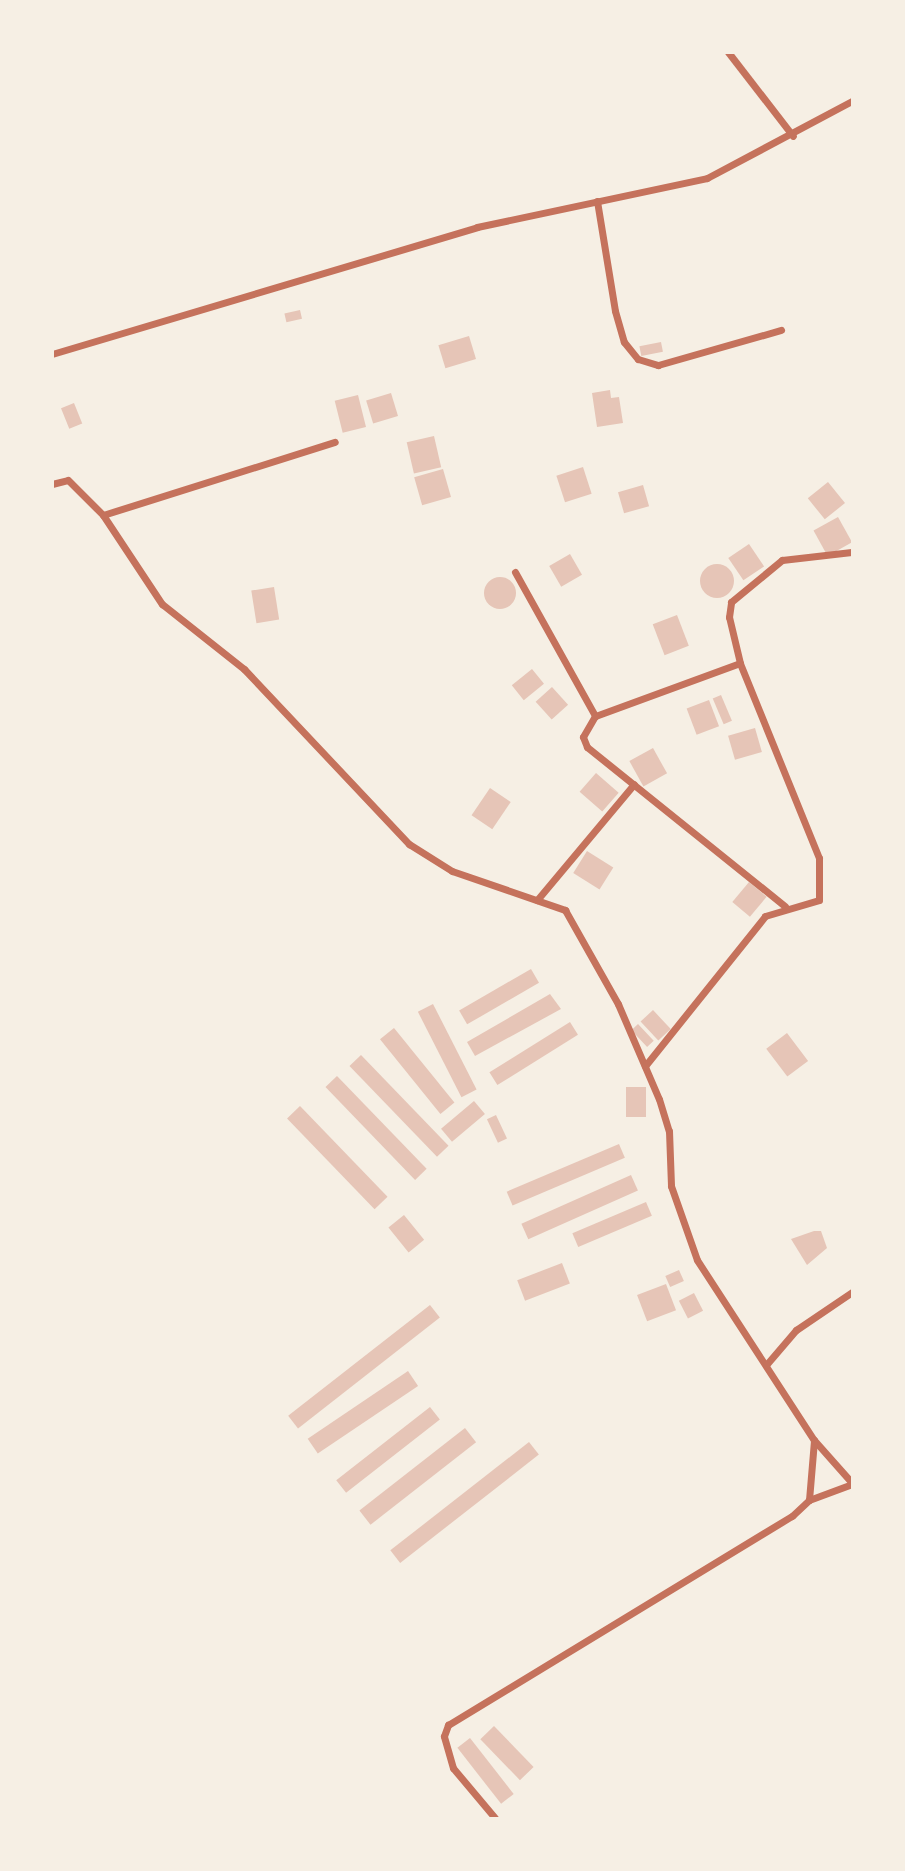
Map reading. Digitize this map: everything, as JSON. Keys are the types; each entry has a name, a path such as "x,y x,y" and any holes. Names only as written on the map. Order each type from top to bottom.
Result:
{"street":[{"path":"728,52 793,136"},
{"path":"52,354 477,227 707,178 793,136 852,101"},
{"path":"597,201 615,311 624,342 638,359 658,365 780,330"},
{"path":"103,515 335,442"},
{"path":"52,484 68,480 103,515 162,604 244,669 409,844 452,871 565,910 645,1066 669,1131 671,1186 697,1260 814,1440 852,1483 809,1500 792,1516 448,1725 444,1736 453,1768 495,1818"},
{"path":"645,1066 765,916 785,906 819,900 818,858 740,663 731,602 782,561 852,552"},
{"path":"515,572 595,716"},
{"path":"740,663 595,716 586,725 587,747 785,906"},
{"path":"537,900 634,785"},
{"path":"766,1365 796,1330 852,1292"},
{"path":"809,1500 814,1440"}],"building":[{"path":"300,310 302,319 286,322 284,314"},
{"path":"469,336 476,359 445,368 438,345"},
{"path":"661,342 663,352 641,356 639,346"},
{"path":"610,390 611,398 619,397 623,423 597,427 592,393"},
{"path":"391,393 398,416 373,424 366,401"},
{"path":"358,395 366,427 343,433 335,401"},
{"path":"74,403 82,423 69,429 61,408"},
{"path":"434,436 441,467 414,473 407,442"},
{"path":"583,467 592,494 565,502 556,476"},
{"path":"443,469 451,497 422,505 414,477"},
{"path":"828,482 845,503 825,519 808,498"},
{"path":"643,485 649,506 624,513 618,492"},
{"path":"838,517 852,542 828,556 814,531"},
{"path":"749,544 764,566 743,580 728,558"},
{"path":"570,554 582,575 561,587 549,566"},
{"path":"717,564 729,569 734,581 729,593 717,598 705,593 700,581 705,569"},
{"path":"500,577 511,582 516,593 511,604 500,609 489,604 484,593 489,582"},
{"path":"274,587 279,620 256,623 251,591"},
{"path":"677,615 689,646 665,655 653,624"},
{"path":"532,669 544,684 524,700 512,685"},
{"path":"552,687 568,705 552,720 536,702"},
{"path":"721,695 732,721 724,724 713,699"},
{"path":"709,700 719,726 697,735 687,709"},
{"path":"755,728 762,752 735,760 728,736"},
{"path":"653,748 667,773 643,786 629,761"},
{"path":"596,773 619,793 602,812 580,792"},
{"path":"490,788 511,802 492,829 472,815"},
{"path":"587,851 613,867 600,889 573,873"},
{"path":"749,882 767,897 750,917 732,902"},
{"path":"531,969 539,983 467,1024 459,1010"},
{"path":"550,994 561,1009 475,1056 467,1042"},
{"path":"433,1004 477,1090 461,1097 418,1012"},
{"path":"653,1010 671,1029 658,1041 641,1022"},
{"path":"570,1022 578,1035 497,1085 489,1072"},
{"path":"638,1024 654,1041 647,1047 631,1030"},
{"path":"394,1028 454,1103 440,1114 380,1039"},
{"path":"787,1033 808,1061 787,1077 766,1049"},
{"path":"361,1055 449,1146 437,1157 349,1066"},
{"path":"337,1076 427,1169 415,1180 325,1087"},
{"path":"626,1087 646,1087 646,1117 626,1117"},
{"path":"474,1101 485,1114 452,1142 441,1129"},
{"path":"300,1106 388,1197 375,1209 287,1119"},
{"path":"496,1115 507,1139 498,1143 487,1119"},
{"path":"619,1144 625,1158 513,1205 507,1192"},
{"path":"631,1175 638,1191 528,1239 521,1224"},
{"path":"646,1202 652,1216 578,1247 572,1233"},
{"path":"404,1215 424,1240 409,1252 388,1228"},
{"path":"821,1231 827,1248 807,1265 791,1239"},
{"path":"562,1263 570,1284 525,1301 517,1280"},
{"path":"679,1270 684,1281 670,1287 665,1276"},
{"path":"666,1284 676,1310 647,1321 637,1295"},
{"path":"694,1293 703,1311 688,1319 679,1301"},
{"path":"430,1305 440,1318 298,1428 288,1416"},
{"path":"408,1371 418,1386 318,1454 308,1439"},
{"path":"430,1407 440,1420 346,1493 336,1480"},
{"path":"465,1428 476,1442 370,1525 359,1510"},
{"path":"529,1442 539,1455 400,1563 390,1550"},
{"path":"494,1726 534,1767 520,1780 480,1739"},
{"path":"470,1738 514,1794 501,1804 457,1748"}]}
